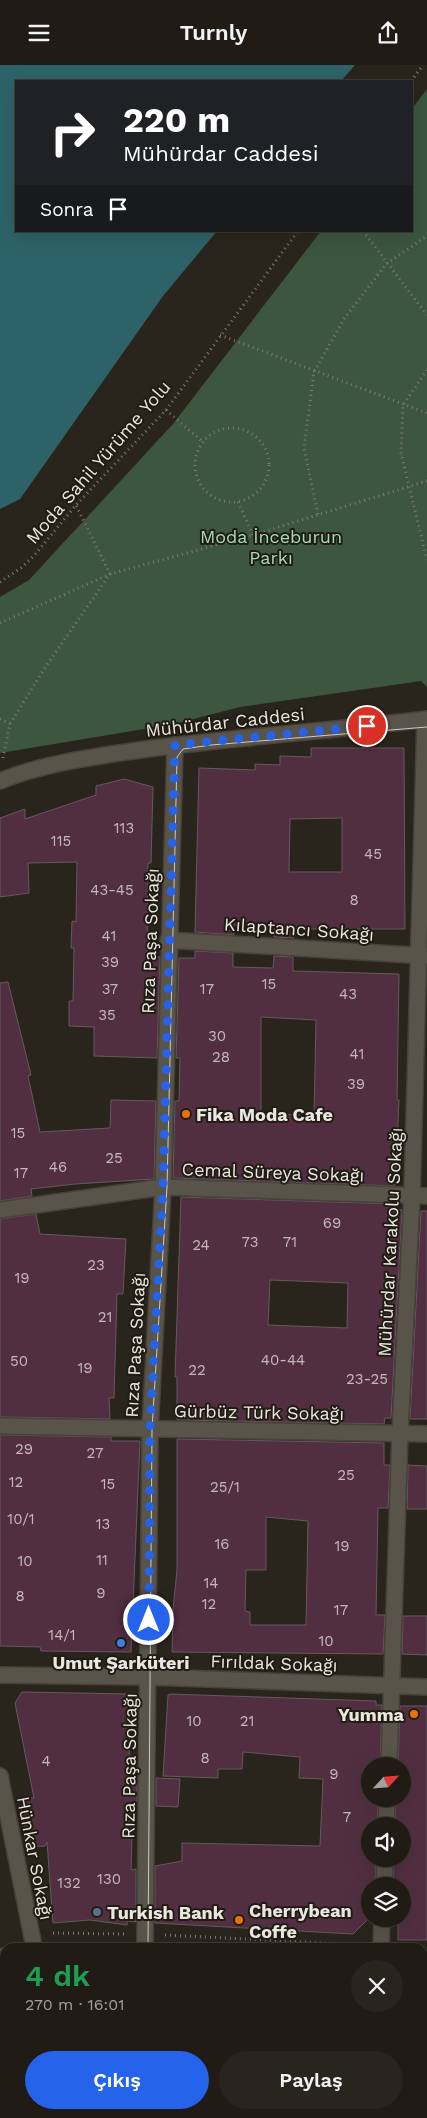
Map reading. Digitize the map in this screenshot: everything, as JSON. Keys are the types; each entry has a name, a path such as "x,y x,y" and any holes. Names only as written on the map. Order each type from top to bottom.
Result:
{"street":[{"name":"Mühürdar Karakolu Sokağı","path":"388,1757 400,1433 420,1196 426,719"},
{"name":"Mühürdar Caddesi","path":"0,781 87,758 175,745 426,719"},
{"name":"Rıza Paşa Sokağı","path":"144,1941 149,1677 150,1429 163,1187 168,940 175,745"},
{"name":"Kılaptancı Sokağı","path":"168,940 423,956"},
{"name":"Cemal Süreya Sokağı","path":"0,1210 163,1187 420,1196"},
{"name":"Gürbüz Türk Sokağı","path":"0,1426 427,1434"},
{"name":"Fırıldak Sokağı","path":"0,1675 149,1677 427,1687"},
{"name":"Hünkar Sokağı","path":"0,1776 32,1940"},
{"path":"381,1943 382,1927"}],"path":[{"path":"412,80 423,65"},
{"name":"Moda Sahil Yürüme Yolu","path":"0,582 21,568 33,557 76,505 166,410 297,232"},
{"path":"364,232 386,264 427,315"},
{"path":"318,514 304,448 314,372 344,319 386,264 427,236"},
{"path":"220,335 427,413"},
{"path":"427,369 403,405 401,453 427,560"},
{"path":"166,410 203,442"},
{"path":"227,428 254,435 264,445 270,459 269,474 262,487 252,497 238,502 217,499 200,484 195,463 203,442 213,433 227,428"},
{"path":"0,623 110,574 253,535 427,481"},
{"path":"238,502 253,535"},
{"path":"76,505 110,574"},
{"path":"2,761 10,724 46,666 110,574"},
{"path":"0,719 10,724"},
{"path":"32,1940 223,1943"}],"green space":[{"name":"Moda İnceburun Parkı","path":"427,89 427,687 421,681 240,707 174,724 0,753 0,597 29,580 173,424 320,232 413,232 413,107"}],"water":[{"path":"0,65 355,65 342,80 15,80 15,232 216,232 163,296 20,499 0,509"}],"building":[{"path":"311,748 404,748 405,929 294,929 294,938 274,937 275,926 234,925 234,935 195,932 199,768 255,770 255,764 280,765 280,756 311,757","holes":["342,818 342,872 289,872 290,819"]},
{"path":"124,779 153,787 151,863 148,863 147,957 160,957 157,1058 94,1056 94,1027 69,1026 69,1001 73,1001 74,948 71,948 72,921 76,922 77,862 28,863 29,893 0,897 0,818 25,809 25,819 96,795 96,786"},
{"path":"195,951 233,953 233,967 273,968 274,956 293,957 293,971 399,974 397,1100 399,1100 395,1186 173,1178 175,1101 179,1101 180,1058 176,1058 179,958 195,958","holes":["261,1017 316,1020 314,1115 261,1114"]},
{"path":"8,982 31,1075 28,1076 40,1132 110,1128 111,1100 156,1101 154,1179 31,1189 32,1196 0,1201 0,983"},
{"path":"181,1197 394,1204 395,1209 402,1210 391,1418 385,1418 384,1424 177,1420 177,1377 175,1377","holes":["270,1280 348,1283 347,1328 268,1325"]},
{"path":"421,1211 427,1211 427,1419 410,1419"},
{"path":"36,1214 40,1234 126,1239 123,1294 117,1294 114,1398 109,1398 110,1419 0,1417 0,1219"},
{"path":"0,1435 111,1437 111,1441 140,1441 131,1652 41,1651 40,1647 0,1646"},
{"path":"177,1439 384,1443 384,1465 390,1465 388,1508 378,1508 376,1615 385,1615 383,1654 172,1652 173,1609 177,1570","holes":["266,1517 308,1521 306,1625 250,1625 250,1612 245,1611 246,1570 266,1570"]},
{"path":"408,1465 427,1466 427,1509 407,1509"},
{"path":"403,1616 427,1616 427,1655 402,1654"},
{"path":"22,1692 130,1694 129,1777 137,1777 137,1805 133,1805 131,1870 136,1869 136,1922 127,1921 127,1925 90,1920 53,1923 47,1842 45,1846 25,1847 23,1798 34,1798 15,1703"},
{"path":"168,1695 376,1701 376,1705 382,1705 380,1757 361,1757 361,1807 378,1807 377,1817 361,1817 361,1867 376,1867 375,1877 361,1877 361,1926 353,1934 155,1923 155,1866 182,1861 182,1843 320,1846 323,1779 299,1778 300,1757 243,1752 242,1769 218,1769 218,1778 163,1776"},
{"path":"400,1706 427,1706 427,1940 398,1940 398,1927 411,1927 411,1877 393,1877 394,1867 411,1867 411,1817 395,1817 396,1807 411,1807 411,1757 398,1757"},
{"path":"156,1778 180,1779 178,1807 156,1806"}],"tram line":[{"path":"148,1943 152,1429 167,1187 177,757 183,749 211,745 427,727"}],"place":[{"name":"Fika Moda Cafe","path":"186,1114"},
{"name":"Umut Şarküteri","path":"121,1643"},
{"name":"Yumma","path":"414,1714"},
{"name":"Turkish Bank","path":"97,1912"},
{"name":"Cherrybean Coffe","path":"239,1920"}],"route":[{"path":"149,1620 150,1429 163,1187 168,940 175,745 367,726"}]}
